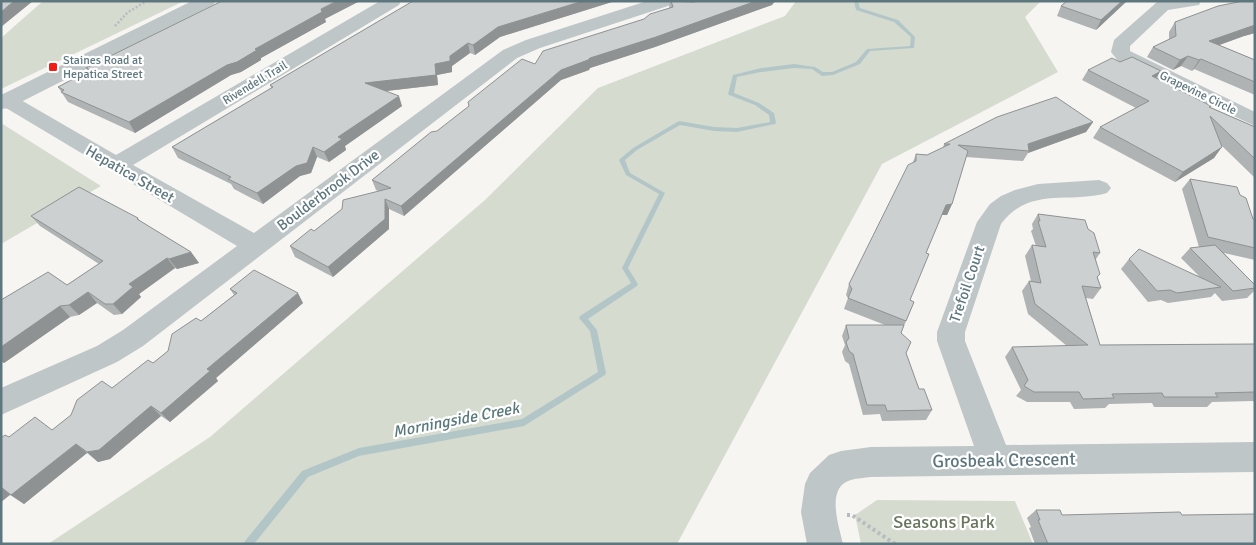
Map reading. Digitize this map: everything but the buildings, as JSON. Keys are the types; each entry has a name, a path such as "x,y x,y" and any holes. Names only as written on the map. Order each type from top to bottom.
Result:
{"street":[{"path":"4,101 206,1"},
{"name":"Rivendell Trail","path":"116,165 393,1"},
{"name":"Boulderbrook Drive","path":"1,402 107,354 133,338 510,54 533,44 665,1"},
{"name":"Grapevine Circle","path":"1193,1 1163,6 1121,44 1120,52 1124,57 1255,120"},
{"name":"Hepatica Street","path":"4,101 256,245"},
{"name":"Trefoil Court","path":"995,460 951,341 951,332 988,222 994,212 1004,204 1036,191 1099,188"},
{"name":"Grosbeak Crescent","path":"825,544 818,512 822,484 840,466 872,462 1255,457"}],"path":[{"path":"110,32 128,12 147,1"},
{"path":"818,512 852,515 895,544"}],"green space":[{"path":"43,1 184,1 1,89 1,38"},
{"path":"796,1 1041,1 1025,17 1058,72 882,164 677,544 48,544 210,437 485,200 598,88 785,16"},
{"path":"1,123 101,186 1,244"},
{"name":"Seasons Park","path":"877,500 1015,501 1033,544 861,544 855,515"}],"waterway":[{"name":"Morningside Creek","path":"248,544 305,474 359,452 524,422 602,373 593,330 583,318 635,284 625,268 662,193 628,174 622,160 635,149 679,123 714,129 737,130 773,123 772,114 757,104 731,94 735,76 761,70 794,66 813,68 822,74 833,73 858,63 869,50 912,47 913,37 896,21 858,9 856,1"}],"place":[{"name":"Staines Road at Hepatica Street","path":"53,67"}]}
